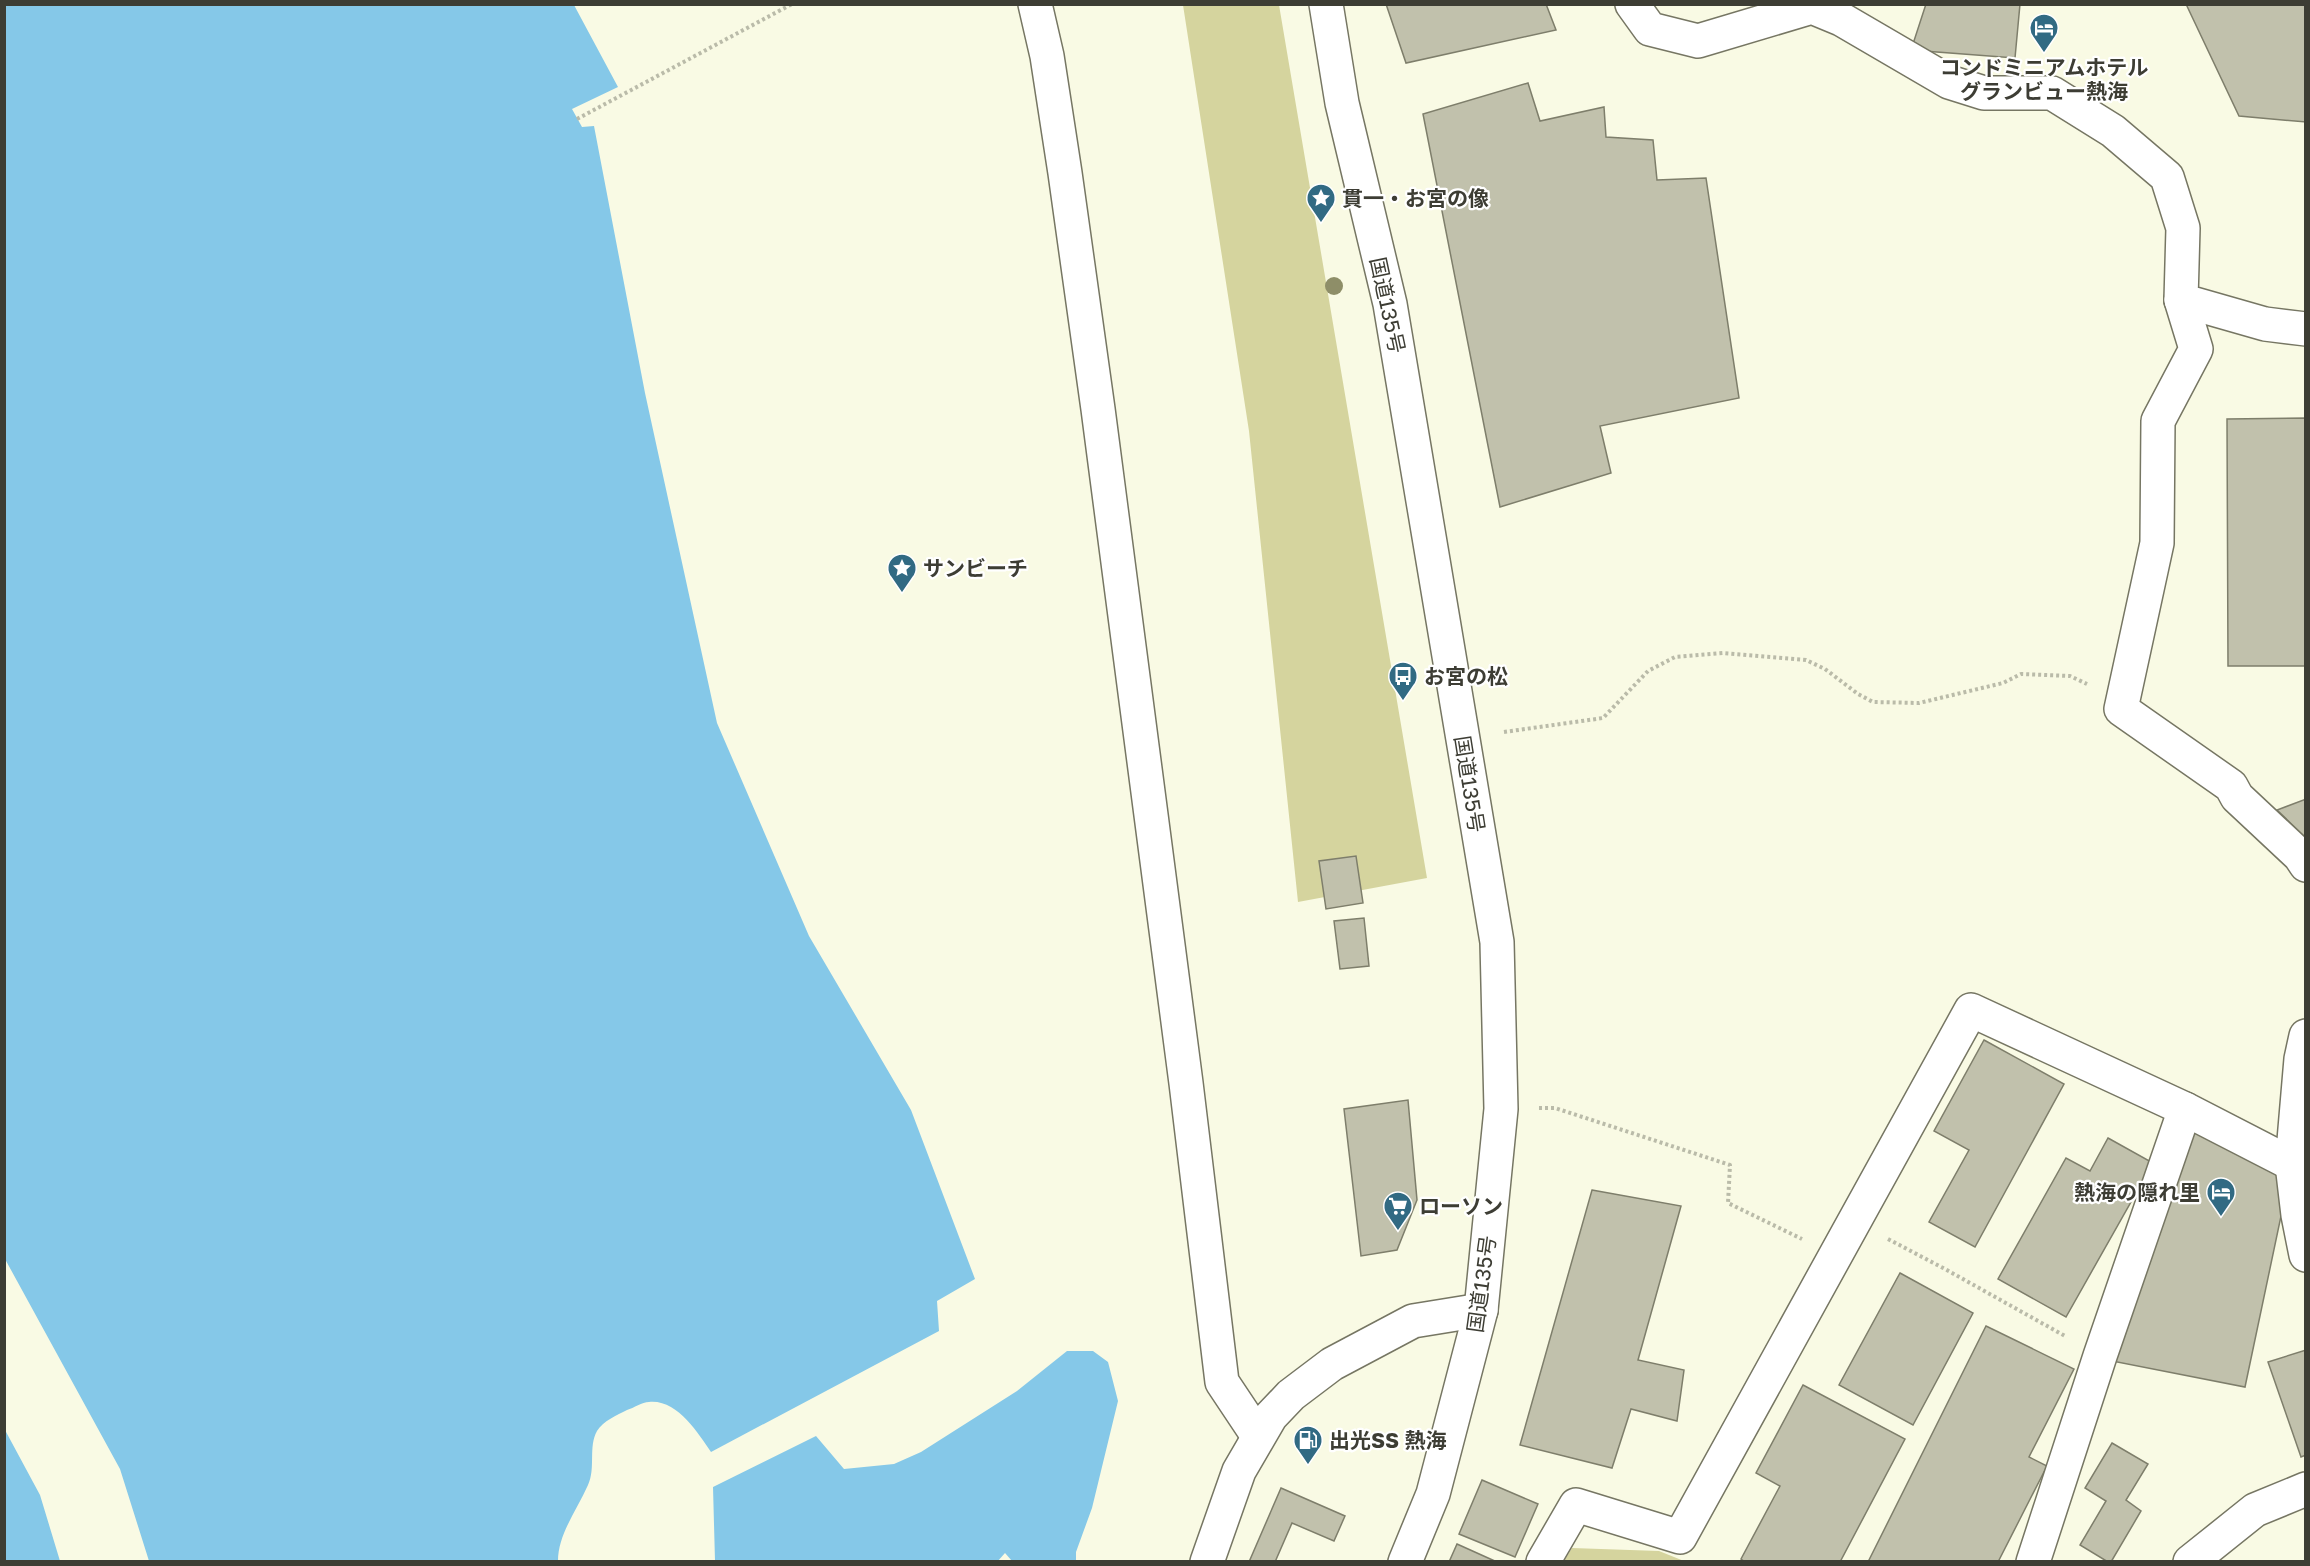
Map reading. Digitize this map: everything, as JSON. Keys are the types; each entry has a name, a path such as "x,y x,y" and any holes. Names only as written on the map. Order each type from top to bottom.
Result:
{"main road":[{"path":"1035,4 1047,56 1099,420 1186,1083 1222,1382 1258,1436"},
{"name":"国道135号","path":"1326,4 1342,104 1390,304 1497,942 1502,1108 1481,1310 1433,1494 1405,1562"},
{"path":"1632,4 1650,29 1698,41 1812,7 1841,19 1949,82 1984,93 2052,93 2113,131 2167,177 2183,228 2181,300 2196,349 2158,421 2157,543 2121,709 2231,786 2237,797 2300,856 2306,865"},
{"path":"2181,300 2265,324 2306,329"},
{"path":"1543,1562 1576,1505 1680,1537 1971,1010 2185,1109 2292,1164"},
{"path":"2306,1036 2301,1059 2292,1164 2298,1215 2306,1255"},
{"path":"2033,1562 2100,1356 2185,1109"},
{"path":"1207,1562 1239,1471 1271,1416 1291,1395 1332,1365 1413,1321 1481,1310"},
{"path":"2190,1562 2255,1510 2306,1489"}],"path":[{"path":"578,119 792,4"},
{"path":"1504,732 1603,718 1648,671 1675,657 1723,653 1806,660 1826,669 1858,694 1874,702 1919,703 2003,683 2021,674 2070,676 2096,688 2121,709"},
{"path":"1502,1108 1555,1108 1730,1165 1728,1203 1835,1255"},
{"path":"1854,1221 1946,1269 2100,1356"}],"shaded area":[{"path":"1183,5 1279,5 1427,878 1298,902 1249,431"},
{"path":"1572,1548 1659,1551 1684,1561 1564,1561"}],"water":[{"path":"5,5 574,5 618,87 572,109 582,127 594,126 645,393 717,723 809,936 911,1110 975,1279 937,1301 939,1331 711,1452 686,1419 669,1406 659,1403 644,1403 606,1421 594,1437 592,1472 561,1541 558,1561 5,1562"},
{"path":"1067,1351 1093,1351 1108,1362 1118,1401 1092,1508 1076,1552 1076,1561 1012,1561 1005,1553 997,1562 715,1561 713,1487 816,1436 844,1469 894,1464 921,1452 1017,1391"}],"pier":[{"path":"5,1259 120,1469 149,1561 60,1561 40,1495 5,1430"}],"building":[{"path":"1386,4 1546,4 1556,30 1406,63"},
{"path":"1926,4 2020,4 2015,58 1911,50"},
{"path":"2186,4 2306,4 2306,122 2239,116"},
{"path":"1528,83 1540,121 1604,107 1606,137 1653,140 1657,180 1706,178 1739,398 1600,426 1611,473 1500,507 1423,114"},
{"path":"2306,418 2306,666 2228,666 2227,419"},
{"path":"2306,799 2306,838 2277,810"},
{"path":"1356,856 1363,903 1326,909 1319,861"},
{"path":"1364,918 1369,966 1340,969 1334,921"},
{"path":"1984,1040 2064,1084 1975,1247 1929,1222 1969,1150 1934,1131"},
{"path":"1408,1100 1417,1200 1397,1250 1361,1256 1344,1109"},
{"name":"熱海の隠れ里","path":"2191,1130 2292,1164 2245,1387 2112,1361"},
{"path":"2108,1138 2153,1163 2066,1317 1998,1279 2066,1158 2090,1171"},
{"path":"1592,1190 1681,1206 1638,1360 1684,1370 1677,1421 1631,1409 1612,1468 1520,1445"},
{"path":"1900,1273 1973,1313 1913,1425 1839,1385"},
{"path":"1986,1326 2074,1369 2029,1457 2047,1466 1998,1562 1868,1562"},
{"path":"2306,1350 2306,1455 2301,1457 2268,1362"},
{"path":"1803,1385 1905,1439 1840,1562 1745,1562 1741,1559 1780,1486 1756,1473"},
{"path":"2112,1443 2148,1464 2126,1500 2141,1511 2111,1562 2108,1562 2080,1545 2106,1501 2085,1488"},
{"path":"1482,1480 1538,1504 1515,1557 1459,1534"},
{"path":"1281,1488 1345,1516 1334,1541 1292,1523 1275,1562 1249,1562"},
{"path":"1457,1544 1497,1562 1449,1562"}],"place":[{"name":"コンドミニアムホテル グランビュー熱海","path":"2044,54"},
{"name":"貫一・お宮の像","path":"1321,224"},
{"name":"サンビーチ","path":"902,594"},
{"name":"お宮の松","path":"1403,702"},
{"name":"熱海の隠れ里","path":"2221,1218"},
{"name":"ローソン","path":"1398,1232"},
{"name":"出光SS 熱海","path":"1308,1466"}]}
